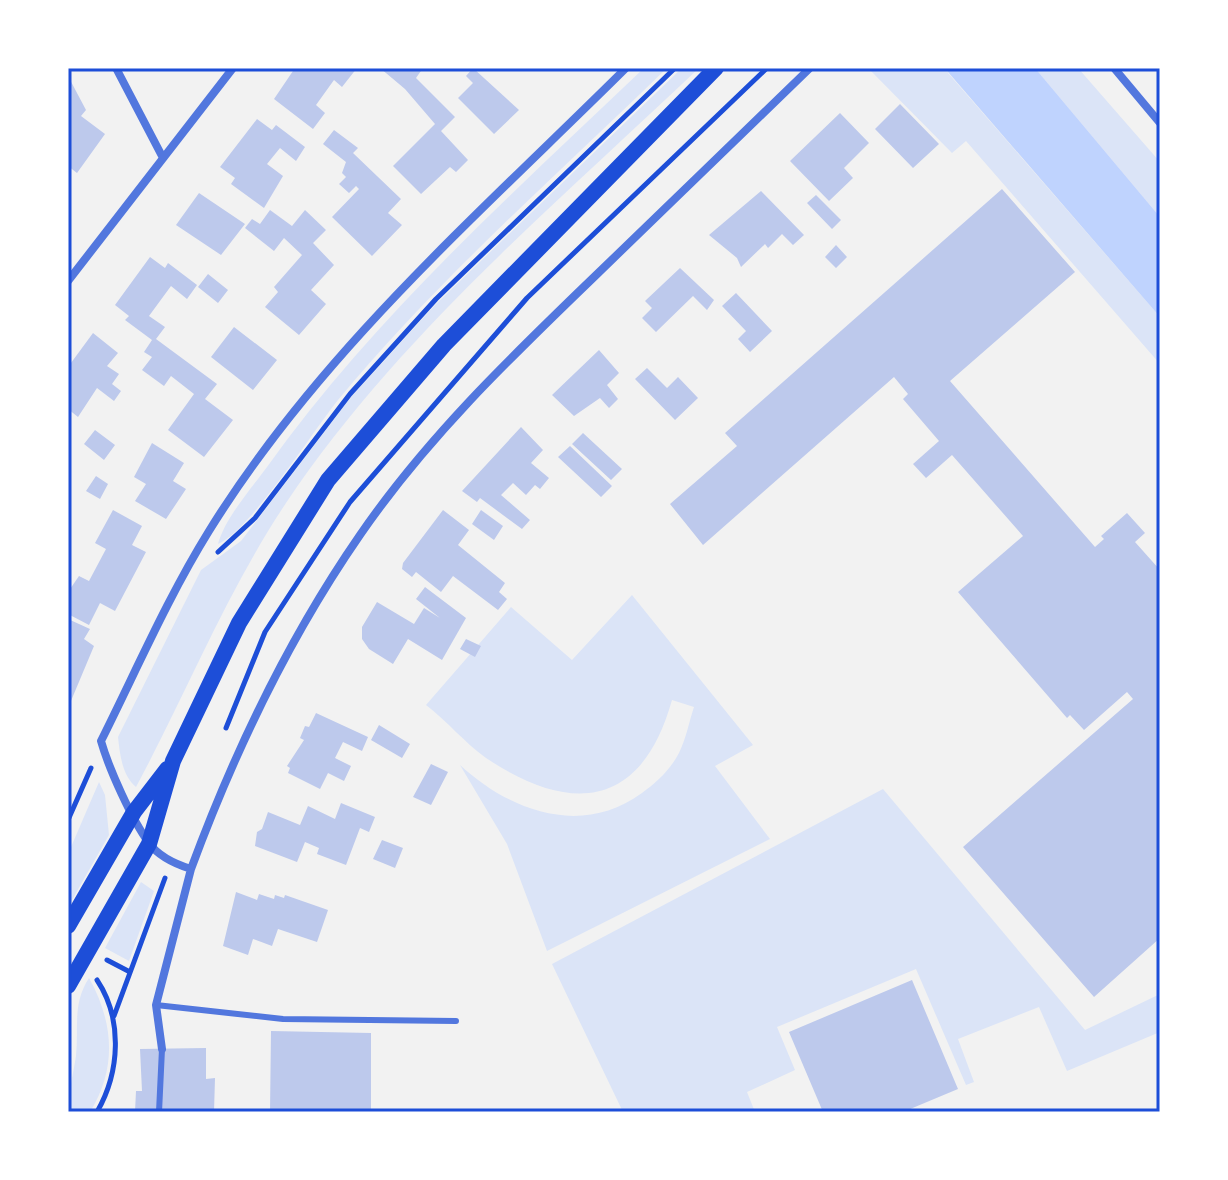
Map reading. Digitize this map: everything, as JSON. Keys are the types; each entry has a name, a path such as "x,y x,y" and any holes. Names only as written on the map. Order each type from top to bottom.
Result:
{"main road":[{"path":"68,986 149,844 173,761 239,623 328,480 444,345 716,68"},
{"path":"68,926 134,812 173,761"}],"street":[{"path":"116,68 163,158"},
{"path":"68,281 233,68"},
{"path":"191,869 171,863 149,844 120,789 101,741 193,560 244,479 345,349 626,68"},
{"path":"162,1049 156,1005 191,869 238,749 278,668 327,585 393,491 436,438 508,360 810,68"},
{"path":"1114,68 1160,123"}],"lane":[{"path":"156,1005 283,1019 456,1021"},
{"path":"159,1112 162,1049"}],"path":[{"path":"193,560 215,554 241,533 350,394 436,299 675,68"},
{"path":"68,820 101,741"},
{"path":"97,1112 112,1078 114,1016"}],"shaded area":[{"path":"644,68 667,68 416,313 338,400 246,521 218,544 239,504 308,412 398,308 495,210"},
{"path":"682,68 699,68 480,275 377,384 330,442 286,503 244,572 136,787 125,771 118,737 201,570 241,541 352,396 435,305"},
{"path":"868,68 948,68 948,73 1160,317 1160,364 966,141 952,153"},
{"path":"1035,68 1078,68 1160,162 1160,217"},
{"path":"632,595 753,745 715,766 770,839 547,951 507,844 460,765 480,782 524,806 571,816 595,814 619,806 642,793 663,775 679,753 694,707 672,700 659,736 643,762 623,781 600,791 575,793 548,788 518,777 486,758 426,705 511,607 572,660"},
{"path":"99,782 105,795 109,835 68,907 68,854"},
{"path":"883,789 1085,1030 1160,994 1160,1032 1067,1071 1039,1007 958,1039 974,1082 966,1085 916,969 777,1027 795,1070 747,1092 755,1112 623,1112 552,964"},
{"path":"141,882 154,891 129,961 105,948"},
{"path":"89,978 107,1027 108,1061 99,1095 90,1112 68,1112 76,1056 78,1006"}],"water":[{"path":"948,68 1035,68 1160,217 1160,317 948,72"}],"building":[{"path":"295,68 357,68 342,87 334,80 316,105 325,113 313,129 274,99"},
{"path":"380,68 423,68 416,78 455,117 441,131 468,160 456,172 450,167 421,194 393,166 435,124 405,89"},
{"path":"473,68 519,110 494,134 458,98 473,83 466,76"},
{"path":"68,76 86,110 81,116 105,134 77,173 68,166"},
{"path":"900,104 939,144 913,168 875,129"},
{"path":"840,113 869,143 844,168 853,178 829,201 790,161"},
{"path":"257,119 272,130 276,125 305,147 296,161 280,148 267,164 283,176 264,208 231,184 235,178 220,167"},
{"path":"334,130 358,148 353,153 401,199 388,213 402,225 372,256 332,217 359,189 356,186 349,193 339,184 346,177 342,173 346,162 323,144"},
{"path":"1002,189 1075,272 950,381 1095,547 1104,539 1101,536 1127,513 1145,533 1135,542 1160,570 1160,938 1094,997 963,847 1133,699 1127,692 1084,730 1070,715 1067,718 958,592 1023,536 952,455 926,478 913,464 939,441 903,399 908,394 894,377 703,545 670,504 737,446 725,433"},
{"path":"761,191 804,235 793,245 782,234 768,248 765,244 741,267 737,258 709,235"},
{"path":"199,193 245,224 221,255 176,225"},
{"path":"816,195 841,220 832,229 807,203"},
{"path":"270,210 292,226 305,210 326,230 313,243 334,265 311,290 326,304 299,335 265,307 278,292 274,287 302,255 284,238 274,251 245,228 252,219 260,224"},
{"path":"836,245 847,257 836,268 825,257"},
{"path":"150,257 165,268 168,263 197,285 187,299 171,286 149,316 165,327 156,339 217,384 205,399 233,420 204,457 168,430 194,394 171,376 164,386 142,370 152,357 144,352 152,340 125,320 129,316 115,305"},
{"path":"680,268 714,300 707,310 693,296 656,332 642,318 652,308 645,301"},
{"path":"208,274 228,290 218,303 198,287"},
{"path":"736,293 772,331 750,352 738,339 746,331 722,306"},
{"path":"234,327 277,360 253,390 211,357"},
{"path":"93,333 118,353 107,366 119,374 112,384 121,391 114,401 97,388 78,417 68,409 68,367"},
{"path":"599,350 619,373 607,385 618,399 609,408 600,398 574,416 552,395"},
{"path":"647,368 667,388 678,377 698,398 675,420 635,379"},
{"path":"521,427 543,450 531,463 549,478 540,489 535,485 526,495 513,483 501,495 530,520 522,529 480,498 477,502 462,491"},
{"path":"95,430 115,445 104,460 84,444"},
{"path":"583,433 622,469 611,480 572,444"},
{"path":"152,443 184,463 173,481 186,489 166,519 135,501 146,484 134,477"},
{"path":"570,446 612,486 601,497 558,457"},
{"path":"96,476 108,484 100,499 86,491"},
{"path":"113,510 142,526 132,545 146,552 115,611 100,603 89,625 68,614 68,592 79,576 89,581 106,549 95,543"},
{"path":"443,510 469,530 458,545 505,583 499,592 507,599 498,610 453,576 441,592 416,572 412,577 402,569 403,563"},
{"path":"481,510 503,526 494,540 472,524"},
{"path":"425,587 466,618 442,660 408,639 393,664 369,649 362,639 362,627 377,602 414,624 424,608 440,618 416,599"},
{"path":"68,619 90,629 84,639 94,646 68,708"},
{"path":"466,639 481,646 475,657 460,649"},
{"path":"316,713 368,737 362,751 343,742 335,758 351,766 344,781 328,773 320,789 288,773 290,768 287,766 304,740 300,738 305,726 309,727"},
{"path":"379,725 410,744 402,758 371,740"},
{"path":"431,764 448,772 431,805 413,797"},
{"path":"341,803 375,817 369,832 360,828 346,865 317,854 319,848 305,842 297,862 255,846 257,832 262,829 268,812 300,825 308,806 335,819"},
{"path":"382,840 403,848 395,868 373,859"},
{"path":"236,892 257,900 259,894 274,899 275,895 284,898 285,895 328,910 317,942 278,929 272,946 253,939 248,955 223,946"},
{"path":"912,980 958,1089 903,1112 823,1112 789,1032"},
{"path":"271,1031 371,1033 371,1112 270,1112"},
{"path":"206,1048 206,1079 215,1078 214,1112 135,1112 136,1091 142,1091 140,1049"}]}
